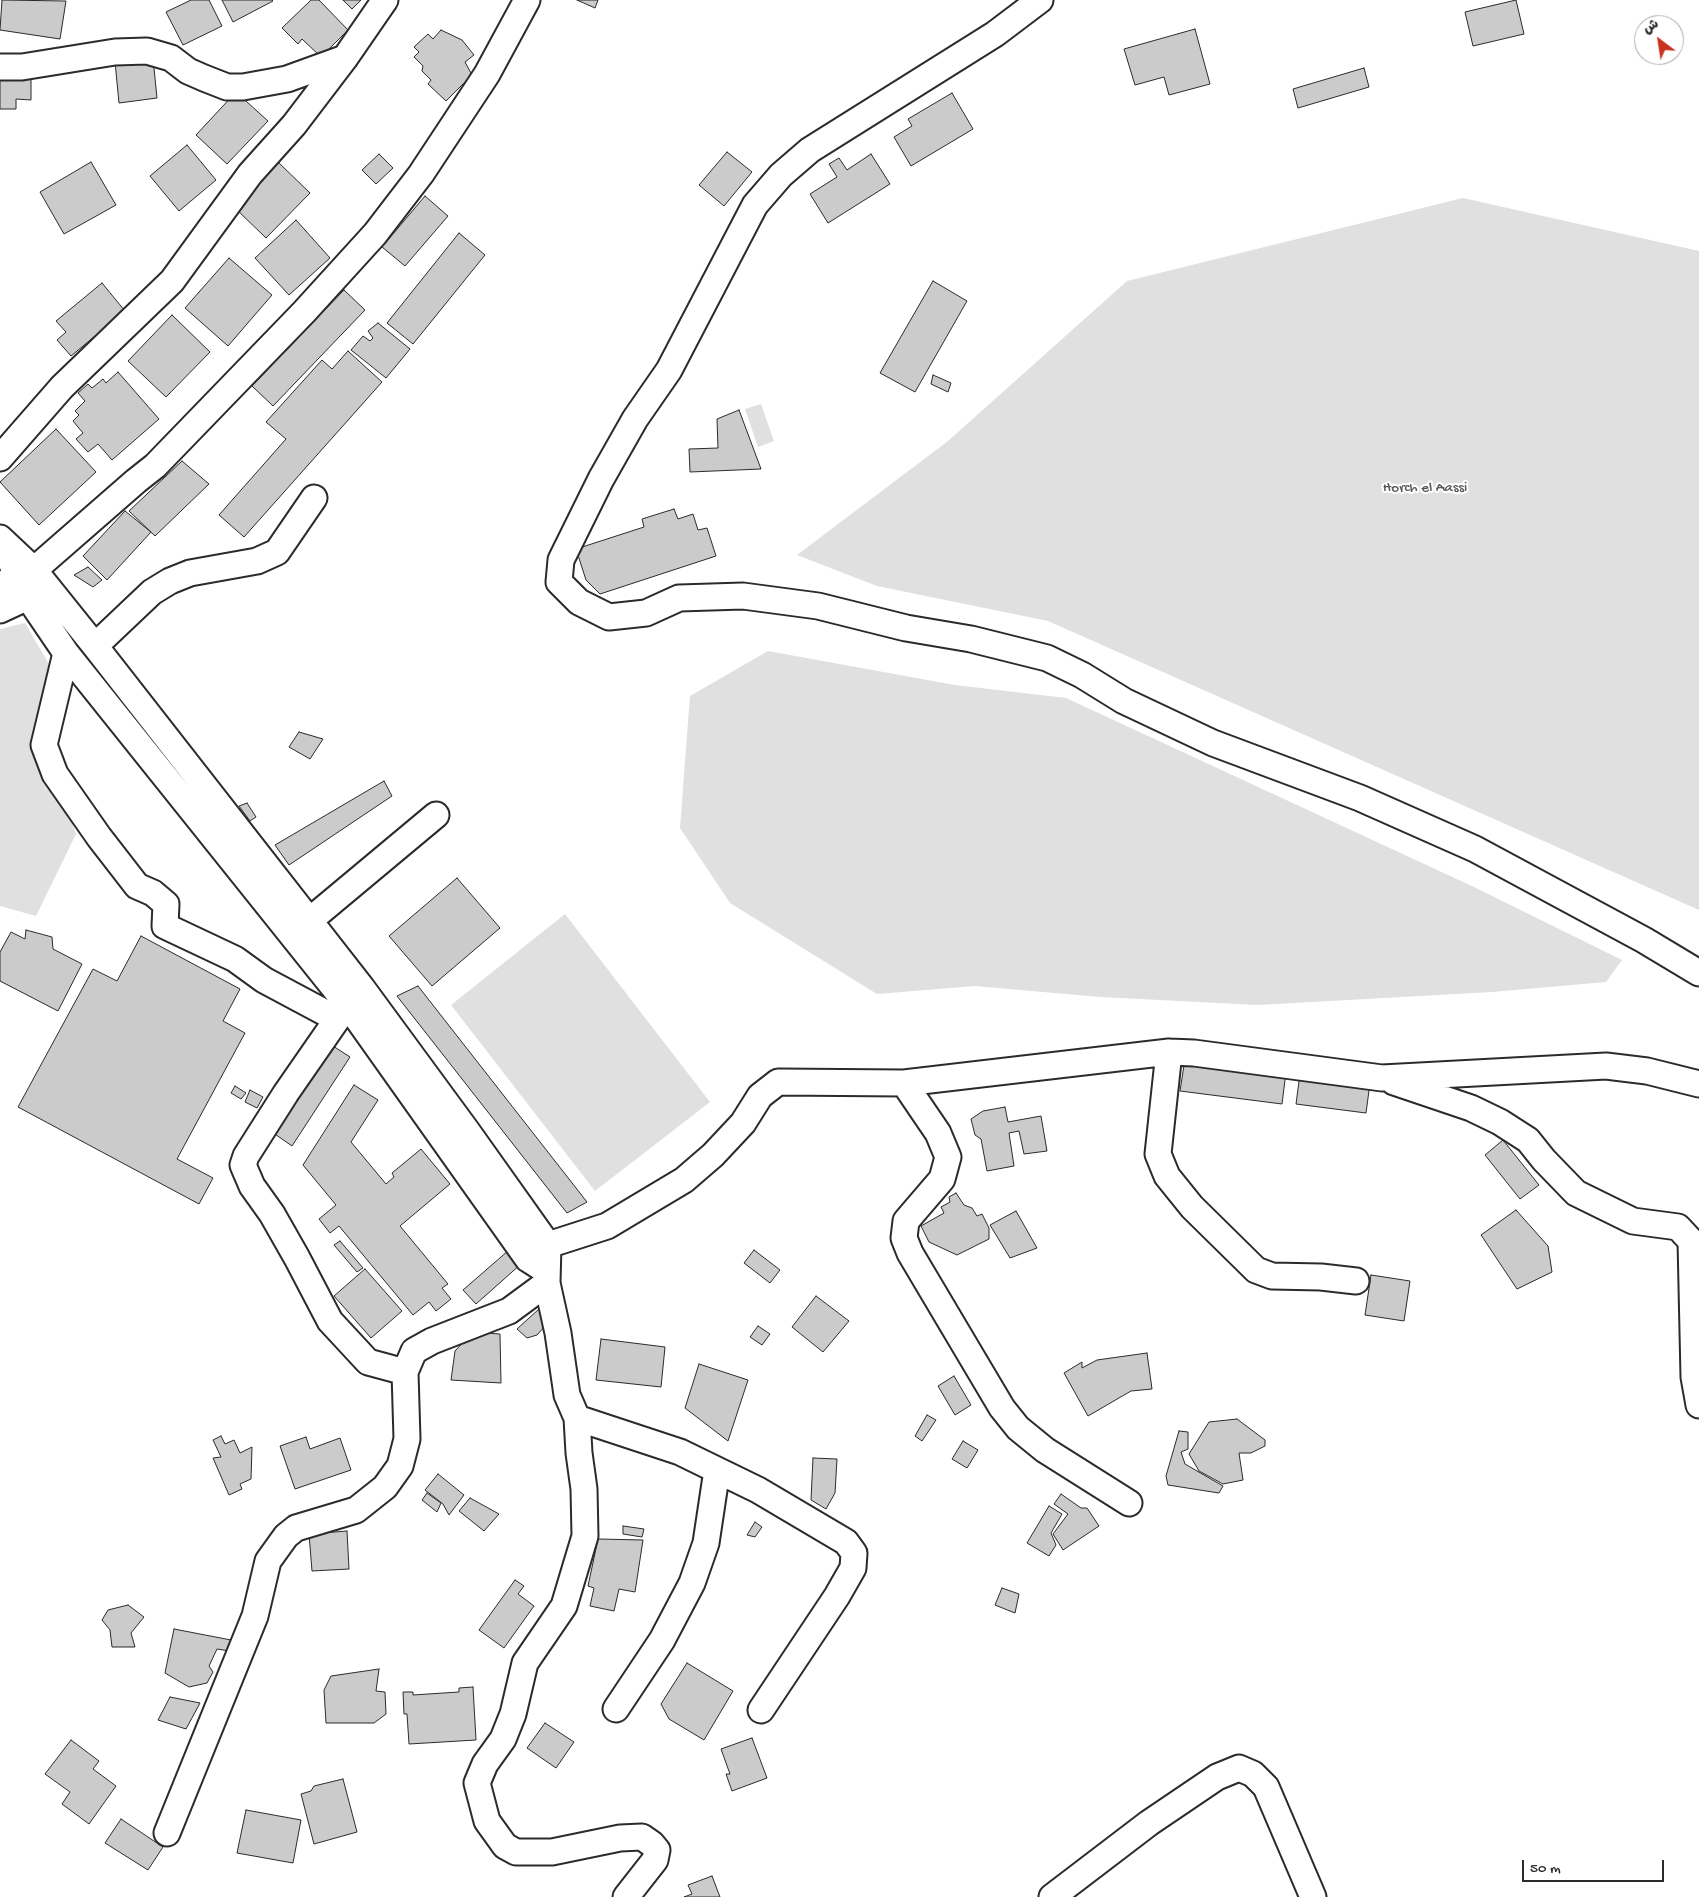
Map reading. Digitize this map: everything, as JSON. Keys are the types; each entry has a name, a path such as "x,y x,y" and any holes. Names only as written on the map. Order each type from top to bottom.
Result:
{"street":[{"path":"0,458 62,387 172,281 250,174 294,125 345,58 385,0"},
{"path":"0,610 25,583 136,481 156,466 304,312 386,219 421,174 487,74 527,0"},
{"path":"1040,0 995,34 810,150 781,175 756,205 669,370 635,419 601,479 561,560 559,582 579,602 609,617 646,613 679,598 743,596 818,606 906,628 971,639 1047,658 1082,675 1124,701 1213,743 1360,798 1475,849 1644,940 1699,973"},
{"path":"0,67 22,67 115,52 147,51 171,58 188,70 227,87 243,88 287,79 345,58"},
{"path":"95,646 152,592 170,581 190,574 258,561 277,552 314,498"},
{"path":"2,541 66,654 349,1004 540,1271 558,1333 568,1395 577,1418 584,1489 585,1536 564,1606 525,1663 512,1714 503,1739 485,1764 477,1783 487,1821 505,1846 516,1852 552,1852 620,1838 642,1837 652,1844 657,1850 655,1860 626,1897"},
{"path":"25,583 95,646 309,921 349,1004 467,1131 548,1245"},
{"path":"66,654 44,744 55,774 99,837 137,886 153,893 166,904 165,926 235,959 264,980 349,1004"},
{"path":"309,921 436,815"},
{"path":"349,1004 286,1093 246,1156 243,1165 252,1186 272,1214 330,1321 368,1362 405,1372"},
{"path":"548,1245 607,1226 684,1180 713,1155 743,1123 760,1096 778,1082 904,1083 1169,1052 1194,1052 1382,1078 1471,1108 1500,1122 1528,1140 1576,1193 1633,1221 1678,1227 1695,1240 1694,1377 1699,1405"},
{"path":"1169,1052 1158,1154 1167,1176 1192,1207 1256,1270 1272,1276 1321,1277 1356,1282"},
{"path":"1382,1078 1606,1066 1647,1071 1699,1084"},
{"path":"904,1083 938,1133 948,1157 942,1179 906,1221 904,1238 910,1253 1002,1408 1018,1428 1045,1450 1129,1503"},
{"path":"449,1146 467,1131"},
{"path":"167,1833 255,1616 268,1561 286,1536 296,1528 356,1510 384,1487 400,1466 407,1439 405,1372 414,1351 432,1341 509,1311 540,1271 548,1245"},
{"path":"577,1418 680,1452 758,1490 846,1542 854,1554 853,1568 837,1596 761,1710"},
{"path":"616,1710 662,1640 692,1582 706,1544 717,1470"},
{"path":"1052,1897 1217,1777 1239,1768 1253,1774 1266,1787 1313,1897"}],"green space":[{"name":"Horch el Aassi","path":"1463,198 1699,251 1699,910 1048,621 877,586 797,555 948,441 1127,281"},
{"path":"761,404 774,441 758,447 745,409"},
{"path":"25,623 59,681 44,745 76,834 36,916 0,906 0,629"},
{"path":"768,651 955,685 1066,698 1474,887 1622,960 1606,982 1492,992 1258,1005 1100,997 975,986 877,994 730,903 680,828 690,696"},
{"path":"565,914 710,1102 595,1191 451,1005"}],"building":[{"path":"2,0 66,1 60,39 0,30"},
{"path":"191,0 209,0 222,26 183,45 166,12"},
{"path":"222,0 272,0 273,1 233,22"},
{"path":"311,0 319,0 348,30 321,57 302,39 298,44 282,28"},
{"path":"343,0 361,0 352,9"},
{"path":"577,0 598,0 595,8"},
{"path":"1516,0 1524,34 1473,46 1465,12"},
{"path":"1195,29 1210,84 1169,95 1164,77 1135,85 1124,49"},
{"path":"441,30 462,40 474,55 465,62 472,75 446,101 428,84 431,80 422,71 423,66 414,57 419,52 414,47 428,34 433,39"},
{"path":"153,58 157,98 119,103 115,62"},
{"path":"1364,68 1369,87 1298,108 1293,89"},
{"path":"0,74 31,74 31,100 16,99 16,109 0,109"},
{"path":"236,92 268,121 227,164 196,135"},
{"path":"952,93 973,129 911,166 894,137 912,126 908,119"},
{"path":"187,145 216,180 179,211 150,176"},
{"path":"727,152 752,172 724,206 699,185"},
{"path":"379,154 393,168 376,184 362,170"},
{"path":"871,154 890,184 828,223 810,194 837,177 829,164 839,158 847,170"},
{"path":"91,162 116,205 64,234 40,192"},
{"path":"278,162 310,193 266,238 236,209 255,190 249,184 262,178"},
{"path":"425,196 448,216 405,266 382,247"},
{"path":"296,220 330,258 289,295 255,258"},
{"path":"459,233 485,255 413,344 387,323"},
{"path":"229,258 272,295 228,346 185,308"},
{"path":"933,281 967,301 915,392 880,373"},
{"path":"102,283 125,311 71,356 57,340 66,332 56,321"},
{"path":"344,290 365,310 273,406 252,386"},
{"path":"172,315 210,352 166,397 128,361"},
{"path":"378,323 410,349 386,378 351,350 363,336 370,341 373,338 368,331"},
{"path":"348,351 382,382 244,537 219,515 286,439 266,422 322,360 332,369"},
{"path":"118,372 159,419 112,460 98,444 88,452 76,439 83,433 73,421 79,415 75,411 85,401 78,393 88,384 92,388 103,379 106,383"},
{"path":"933,375 951,383 948,392 931,384"},
{"path":"739,410 761,469 690,472 689,449 718,448 717,419"},
{"path":"56,429 96,472 39,525 0,482"},
{"path":"182,461 209,484 155,536 129,511"},
{"path":"674,509 678,519 693,514 698,530 707,528 716,556 600,594 586,580 576,549 644,527 642,519"},
{"path":"125,511 151,532 107,580 83,556"},
{"path":"88,567 102,580 93,587 74,575"},
{"path":"299,732 323,739 310,759 289,747"},
{"path":"384,781 392,796 289,865 275,845"},
{"path":"247,803 256,817 250,821 239,806"},
{"path":"457,878 500,928 432,986 389,936"},
{"path":"26,930 52,937 53,949 82,964 58,1011 0,981 0,952 11,932 25,939"},
{"path":"141,936 240,989 223,1021 245,1033 177,1159 213,1178 199,1204 18,1107 93,969 117,981"},
{"path":"418,986 587,1202 567,1213 397,996"},
{"path":"330,1044 350,1057 292,1146 272,1132"},
{"path":"1185,1059 1286,1072 1282,1104 1180,1091"},
{"path":"1300,1074 1370,1083 1366,1113 1296,1104"},
{"path":"354,1085 378,1100 351,1142 386,1184 394,1177 392,1173 421,1149 450,1184 400,1226 448,1284 442,1288 451,1299 436,1311 429,1302 413,1315 339,1226 330,1233 319,1219 336,1205 303,1165"},
{"path":"235,1086 246,1093 241,1099 231,1093"},
{"path":"250,1090 263,1097 257,1108 245,1102"},
{"path":"1005,1107 1008,1122 1041,1116 1047,1151 1024,1154 1019,1131 1009,1133 1014,1166 987,1171 981,1139 975,1135 971,1119 983,1111"},
{"path":"1503,1140 1539,1185 1520,1199 1485,1155"},
{"path":"956,1193 964,1205 972,1208 977,1216 982,1214 989,1228 989,1239 957,1255 929,1242 921,1226 944,1213 941,1207 950,1202 949,1197"},
{"path":"1516,1210 1548,1246 1552,1272 1517,1289 1481,1235"},
{"path":"1016,1211 1037,1248 1010,1258 990,1225"},
{"path":"340,1241 363,1268 357,1272 334,1245"},
{"path":"509,1250 521,1264 476,1304 463,1290"},
{"path":"754,1250 780,1270 770,1283 744,1263"},
{"path":"365,1269 402,1311 371,1338 334,1296"},
{"path":"1371,1275 1410,1281 1404,1321 1365,1315"},
{"path":"816,1296 849,1321 823,1352 792,1327"},
{"path":"539,1309 546,1311 546,1325 537,1335 527,1338 517,1329"},
{"path":"758,1326 770,1334 762,1345 750,1337"},
{"path":"486,1333 500,1334 501,1383 451,1380 455,1351 465,1340"},
{"path":"601,1339 665,1347 661,1387 596,1380"},
{"path":"1147,1353 1152,1389 1131,1391 1088,1416 1064,1373 1082,1362 1082,1368 1097,1360"},
{"path":"699,1364 748,1380 728,1441 685,1408"},
{"path":"954,1376 971,1405 955,1415 938,1386"},
{"path":"927,1415 936,1420 922,1441 915,1436"},
{"path":"1237,1419 1265,1440 1265,1446 1251,1453 1239,1453 1243,1480 1223,1484 1199,1471 1189,1454 1209,1422"},
{"path":"1179,1431 1188,1432 1188,1449 1181,1452 1185,1464 1223,1486 1219,1493 1168,1485 1166,1476"},
{"path":"221,1436 225,1444 234,1440 240,1453 252,1447 251,1479 240,1484 242,1489 229,1495 213,1458 221,1457 213,1440"},
{"path":"306,1437 310,1449 340,1438 351,1470 295,1489 280,1446"},
{"path":"963,1441 978,1450 967,1468 952,1459"},
{"path":"813,1458 837,1459 835,1493 826,1509 811,1500"},
{"path":"438,1474 464,1495 449,1515 443,1504 425,1490"},
{"path":"427,1493 441,1503 437,1512 422,1500"},
{"path":"1061,1494 1081,1508 1087,1508 1099,1526 1063,1550 1053,1534 1068,1514 1054,1504"},
{"path":"470,1498 499,1514 484,1531 459,1511"},
{"path":"1049,1506 1062,1514 1051,1533 1056,1545 1049,1556 1027,1543"},
{"path":"755,1522 762,1527 755,1537 747,1535"},
{"path":"623,1526 644,1529 642,1537 623,1534"},
{"path":"347,1531 349,1569 312,1571 309,1534"},
{"path":"598,1539 643,1540 635,1592 619,1589 614,1611 590,1606 594,1588 588,1586"},
{"path":"515,1580 524,1586 518,1594 534,1606 504,1648 479,1630"},
{"path":"1002,1588 1019,1594 1015,1613 995,1605"},
{"path":"128,1605 144,1617 131,1633 135,1647 112,1647 110,1630 102,1620 108,1610"},
{"path":"174,1629 231,1640 229,1651 217,1649 209,1666 213,1672 207,1683 189,1687 165,1673"},
{"path":"687,1663 733,1691 704,1740 669,1719 661,1704"},
{"path":"379,1669 376,1691 385,1692 386,1714 374,1723 326,1723 324,1690 331,1676"},
{"path":"473,1687 476,1740 409,1744 407,1714 404,1714 403,1692 413,1692 413,1695 459,1692 459,1688"},
{"path":"170,1697 200,1703 186,1729 158,1720"},
{"path":"545,1723 574,1742 556,1768 527,1748"},
{"path":"752,1738 767,1778 732,1791 726,1774 730,1774 721,1749"},
{"path":"71,1740 99,1761 93,1769 116,1786 89,1824 62,1804 70,1792 45,1774"},
{"path":"343,1779 357,1832 314,1844 301,1794 311,1791 314,1786"},
{"path":"246,1810 301,1820 293,1863 237,1853"},
{"path":"121,1819 163,1847 148,1870 105,1843"},
{"path":"712,1876 720,1897 684,1897 692,1894 688,1885"}]}
